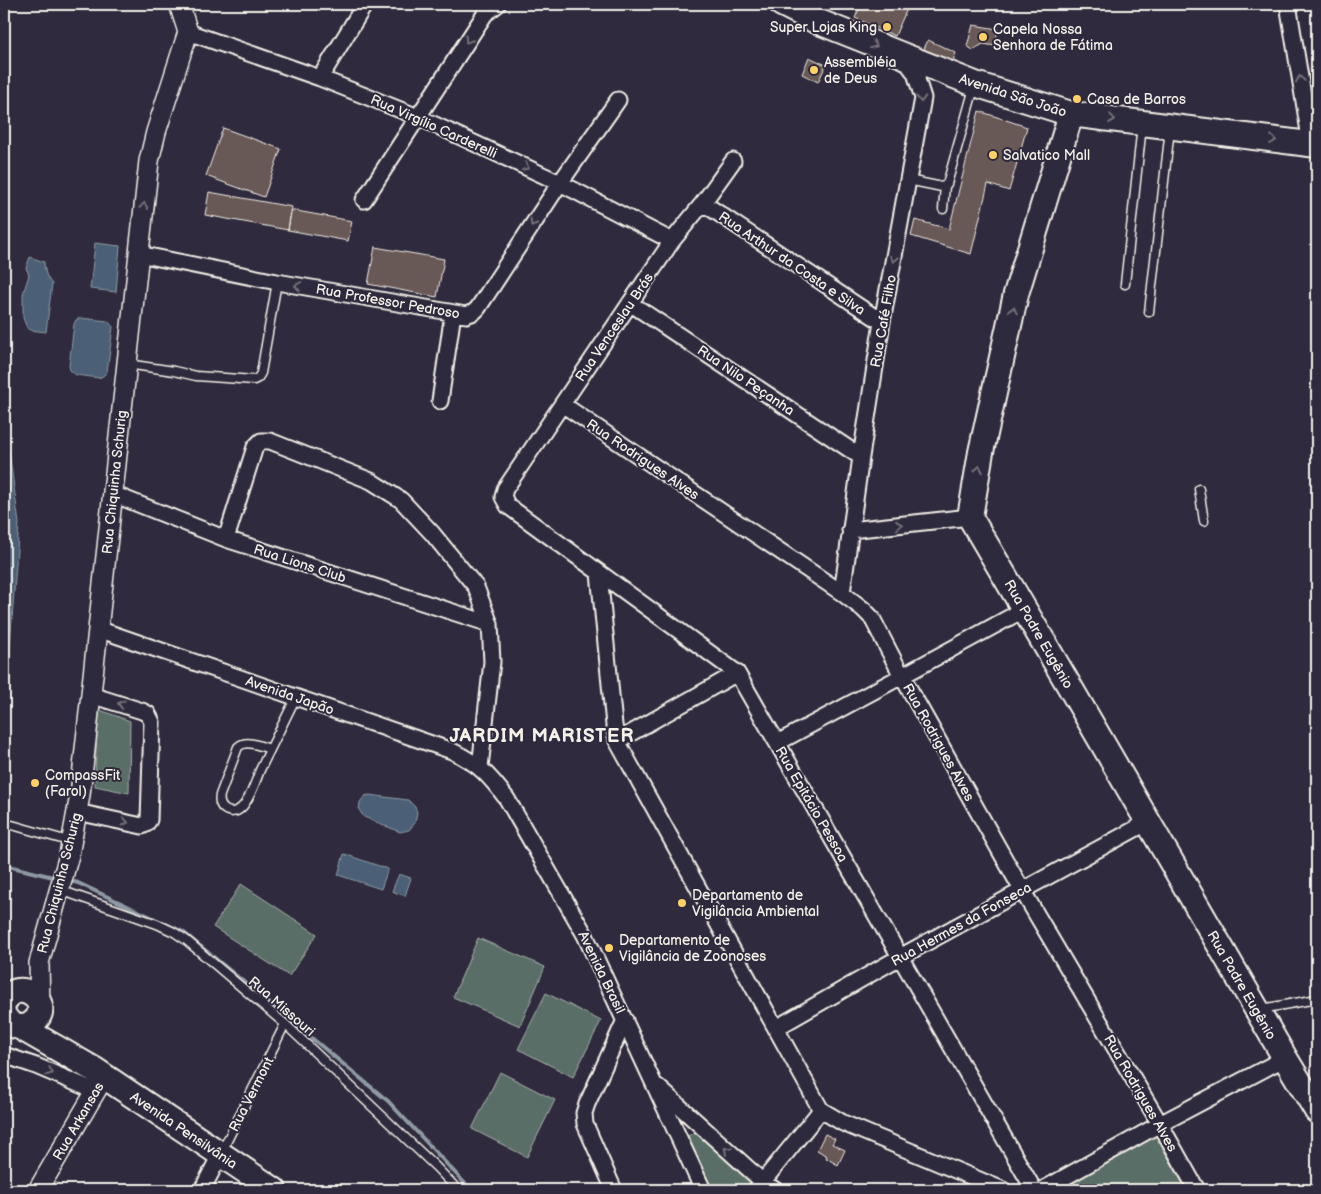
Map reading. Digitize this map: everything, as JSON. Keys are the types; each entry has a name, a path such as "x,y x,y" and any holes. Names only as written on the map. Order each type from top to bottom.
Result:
{"main road":[{"name":"Avenida São João","path":"782,4 814,20 975,84 1071,114 1314,145"},
{"path":"970,517 1016,294 1071,114"},
{"name":"Rua Padre Eugênio","path":"970,517 1317,1111"},
{"name":"Avenida Pensilvânia","path":"98,1079 40,1010 35,996 30,992 24,991 7,1010 98,1079 274,1190"},
{"path":"7,1010 30,1025 37,1018 40,1010"}],"street":[{"path":"179,4 188,32"},
{"path":"364,200 485,14 498,4"},
{"path":"1288,4 1314,145"},
{"path":"320,78 360,6"},
{"name":"Rua Virgílio Carderelli","path":"188,32 320,78 418,117 560,183 672,241"},
{"name":"Rua Chiquinha Schurig","path":"40,1010 39,962 78,812 151,147 188,32"},
{"name":"Rua Café Filho","path":"842,593 882,322 923,98 915,73 902,56"},
{"name":"Rua Professor Pedroso","path":"139,254 277,282 453,313 466,314 474,312 618,100"},
{"name":"Rua Venceslau Brás","path":"503,497 505,489 672,241 703,203 733,161"},
{"name":"Rua Arthur da Costa e Silva","path":"703,203 882,322"},
{"name":"Rua Nilo Peçanha","path":"630,304 861,457"},
{"path":"440,401 453,313"},
{"name":"Rua Rodrigues Alves","path":"562,404 842,593 872,618 902,676 1022,890 1197,1190"},
{"path":"226,539 255,447 261,441 270,441 370,481 401,500 432,533 476,587 490,624 492,662 480,766"},
{"name":"Rua Lions Club","path":"113,494 226,539 490,624"},
{"name":"Rua Epitácio Pessoa","path":"503,497 508,506 737,673 1034,1190"},
{"path":"850,530 970,517"},
{"path":"599,573 617,741 821,1110 843,1123 1003,1190"},
{"path":"777,742 1024,609"},
{"name":"Avenida Japão","path":"98,629 452,751 480,766"},
{"path":"617,741 737,673"},
{"path":"78,812 142,826 149,820 152,722 148,714 142,711 91,695"},
{"name":"Avenida Brasil","path":"480,766 512,807 585,935 703,1190"},
{"name":"Rua Hermes da Fonseca","path":"776,1028 900,957 1148,822"},
{"name":"Rua Chiquinha Schurig","path":"7,1010 39,962"},
{"path":"614,1190 585,1124 584,1113 625,1020"},
{"path":"4,1055 36,1066 98,1079"},
{"path":"1042,1190 1160,1124 1285,1058"},
{"name":"Rua Arkansas","path":"38,1190 98,1079"},
{"path":"653,1082 764,1188 821,1110"},
{"name":"Rua Vermont","path":"202,1190 220,1155"}],"lane":[{"path":"943,209 945,186 975,84"},
{"path":"1125,284 1142,123"},
{"path":"1149,312 1170,127"},
{"path":"908,180 945,186"},
{"path":"127,364 196,376 254,380 258,378 261,373 277,282"},
{"path":"1199,490 1204,520"},
{"path":"270,749 247,743 238,747 220,795 221,806 225,810 230,812 237,811 245,804 296,697"},
{"path":"12,825 70,848"},
{"name":"Rua Missouri","path":"60,886 157,924 186,940 285,1024 436,1166 458,1190"},
{"path":"1257,1010 1317,999"},
{"name":"Rua Vermont","path":"220,1155 285,1024"}],"green space":[{"path":"97,709 130,721 129,793 95,786"},
{"path":"241,884 317,934 289,976 213,927"},
{"path":"478,938 545,967 520,1026 453,997"},
{"path":"546,993 601,1021 573,1077 518,1049"},
{"path":"500,1072 555,1100 527,1157 472,1129"},
{"path":"695,1131 751,1183 745,1190 712,1190 687,1137"},
{"path":"1153,1132 1187,1190 1055,1190"}],"water":[{"path":"95,243 120,246 116,292 90,289"},
{"path":"30,257 44,262 46,274 52,284 46,332 30,330 27,328 23,318 23,294 29,275 26,268"},
{"path":"80,318 108,321 113,327 107,372 99,378 76,375 70,370 74,324"},
{"path":"4,416 19,523 9,661 4,678"},
{"path":"365,796 408,800 417,812 415,823 409,830 400,832 364,817 359,810 360,802"},
{"path":"344,854 388,869 381,889 338,875"},
{"path":"399,874 411,878 405,896 392,891"}],"building":[{"name":"Super Lojas King","path":"861,4 909,4 895,36 855,18"},
{"name":"Capela Nossa Senhora de Fátima","path":"973,25 998,29 995,46 983,44 973,50 967,46"},
{"path":"928,40 956,53 950,68 920,58"},
{"name":"Assembléia de Deus","path":"809,57 826,65 818,82 802,74"},
{"name":"Salvatico Mall","path":"979,111 1027,127 1009,191 988,184 971,254 911,236 915,220 949,229"},
{"path":"223,128 281,149 264,197 206,176"},
{"path":"209,192 292,207 288,230 205,215"},
{"path":"291,210 352,221 348,241 288,230"},
{"path":"375,247 444,259 437,297 368,284"},
{"path":"825,1134 835,1139 832,1144 845,1150 838,1165 817,1150"}],"waterway":[{"path":"4,865 57,878"},
{"path":"67,880 78,883 183,932 388,1101 471,1190"}],"place":[{"name":"Super Lojas King","path":"887,27"},
{"name":"Capela Nossa Senhora de Fátima","path":"983,37"},
{"name":"Assembléia de Deus","path":"814,70"},
{"name":"Casa de Barros","path":"1077,99"},
{"name":"Salvatico Mall","path":"993,155"},
{"name":"CompassFit (Farol)","path":"35,783"},
{"name":"Departamento de Vigilância Ambiental","path":"682,903"},
{"name":"Departamento de Vigilância de Zoonoses","path":"609,948"}],"district":[{"name":"JARDIM MARISTER","path":"542,735"}]}
